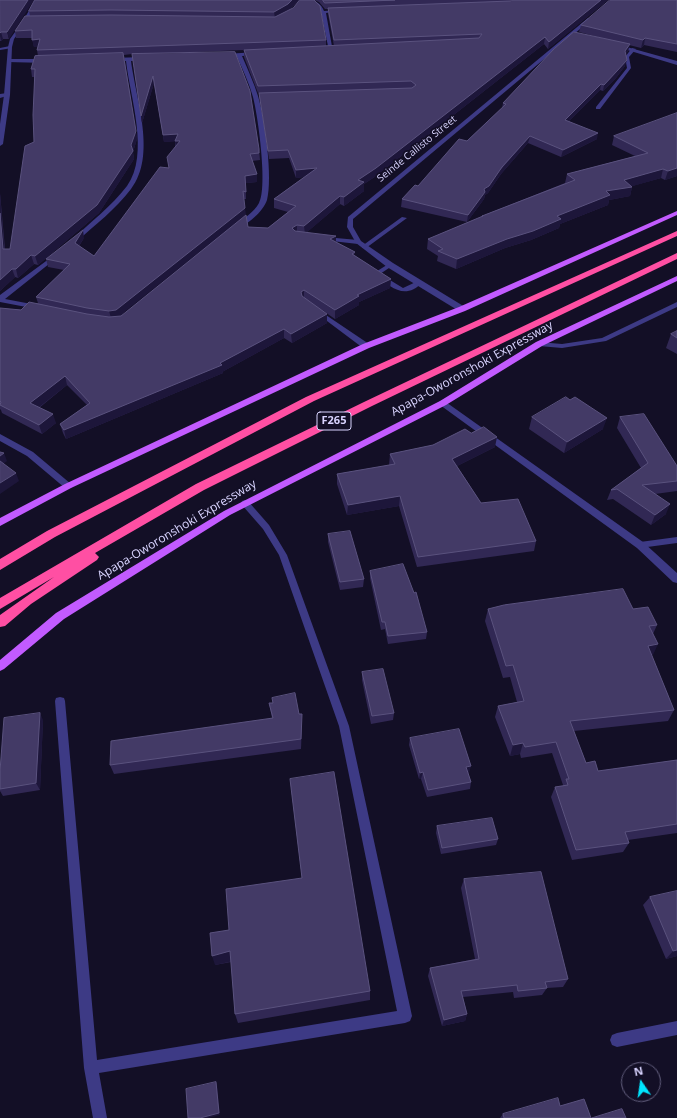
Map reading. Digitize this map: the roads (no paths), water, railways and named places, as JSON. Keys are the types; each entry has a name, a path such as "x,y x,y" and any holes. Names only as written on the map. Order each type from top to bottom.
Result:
{"highway":[{"name":"F265","path":"0,565 50,534 310,399 677,233"},
{"name":"Apapa-Oworonshoki Expressway","path":"0,604 27,586 200,487 368,404 677,256"},
{"path":"0,622 27,600 200,487"}],"main road":[{"path":"0,522 68,486 366,346 462,309 677,213"},
{"name":"Apapa-Oworonshoki Expressway","path":"0,666 60,616 245,503 443,403 539,344 677,278"}],"street":[{"path":"0,144 7,95 10,47 12,39 25,21 37,0"},
{"path":"311,0 320,7 323,12 331,50"},
{"path":"323,12 344,10"},
{"name":"Seinde Callisto Street","path":"358,242 350,227 350,218 595,15"},
{"path":"25,21 33,21"},
{"path":"572,34 579,36"},
{"path":"613,44 677,63"},
{"path":"0,49 10,47"},
{"path":"324,51 339,50"},
{"path":"216,56 262,54"},
{"path":"232,230 253,214 262,203 265,196 264,156 255,97 239,55"},
{"path":"104,60 152,58"},
{"path":"69,245 118,199 134,180 141,164 139,129 128,59"},
{"path":"9,61 57,61"},
{"path":"0,96 7,95"},
{"path":"255,97 263,97"},
{"path":"358,242 390,265 462,309"},
{"path":"0,300 63,250"},
{"path":"0,300 45,310"},
{"path":"443,403 640,545 677,579"},
{"path":"0,437 30,454 68,486"}],"lane":[{"path":"598,108 629,68 627,57 634,49"},
{"path":"364,246 404,218"},
{"path":"315,238 358,242"},
{"path":"390,265 376,274 402,290 407,290 420,282"},
{"path":"539,344 562,346 604,340 677,304"},
{"path":"312,307 366,346"},
{"path":"91,1068 405,1016 344,726 283,555 266,527 245,503"},
{"path":"640,545 677,540"},
{"path":"60,701 91,1068 100,1118"},
{"path":"617,1040 677,1028"}]}
